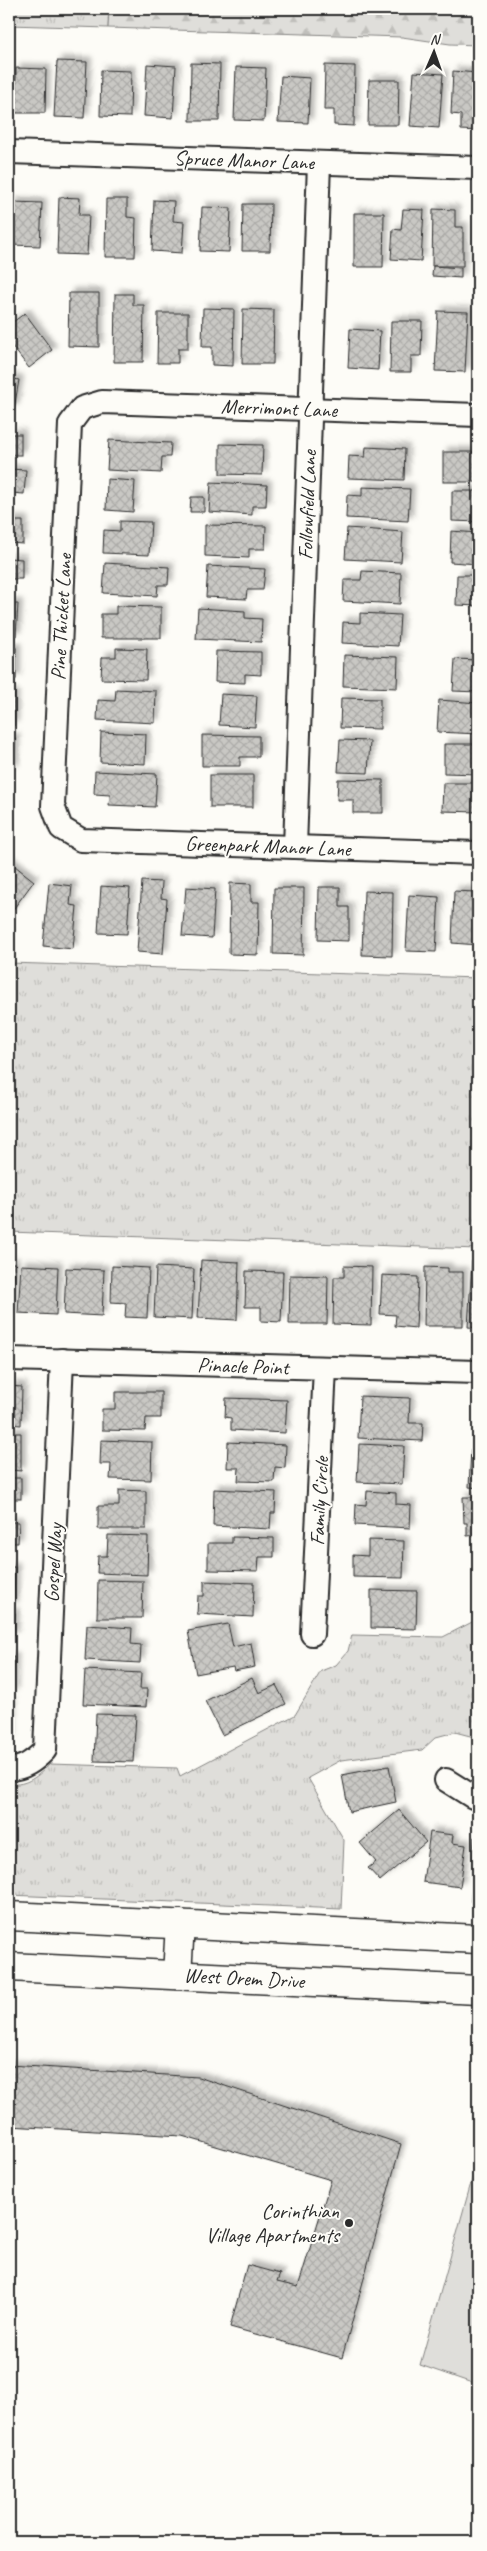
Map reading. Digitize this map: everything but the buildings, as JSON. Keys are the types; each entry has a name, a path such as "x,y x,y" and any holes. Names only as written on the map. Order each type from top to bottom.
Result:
{"main road":[{"path":"9,1916 478,1939"},
{"path":"177,1975 180,1924"},
{"name":"West Orem Drive","path":"9,1967 478,1990"}],"street":[{"name":"Spruce Manor Lane","path":"9,152 478,168"},
{"name":"Followfield Lane","path":"295,847 319,163"},
{"name":"Merrimont Lane","path":"82,408 102,402 478,414"},
{"name":"Pine Thicket Lane","path":"61,828 53,806 70,424 82,408"},
{"name":"Greenpark Manor Lane","path":"61,828 82,840 478,854"},
{"name":"Pinacle Point","path":"9,1359 478,1372"},
{"name":"Gospel Way","path":"9,1769 18,1769 33,1762 45,1750 62,1360"},
{"name":"Family Circle","path":"312,1634 325,1368"},
{"path":"446,1780 473,1797 478,1797"}],"green space":[{"path":"9,9 109,9 108,28 9,25"},
{"path":"109,9 478,9 478,45 450,44 402,37 108,28"},
{"path":"9,963 478,978 478,1249 9,1232"},
{"path":"478,1619 478,1741 474,1737 455,1732 436,1737 422,1750 341,1760 308,1778 344,1840 341,1909 9,1895 9,1784 27,1782 50,1764 177,1768 180,1776 295,1715 321,1671 336,1665 348,1651 352,1635 443,1637"},
{"path":"478,2158 478,2385 420,2365"}],"place":[{"name":"Corinthian Village Apartments","path":"349,2223"}]}
